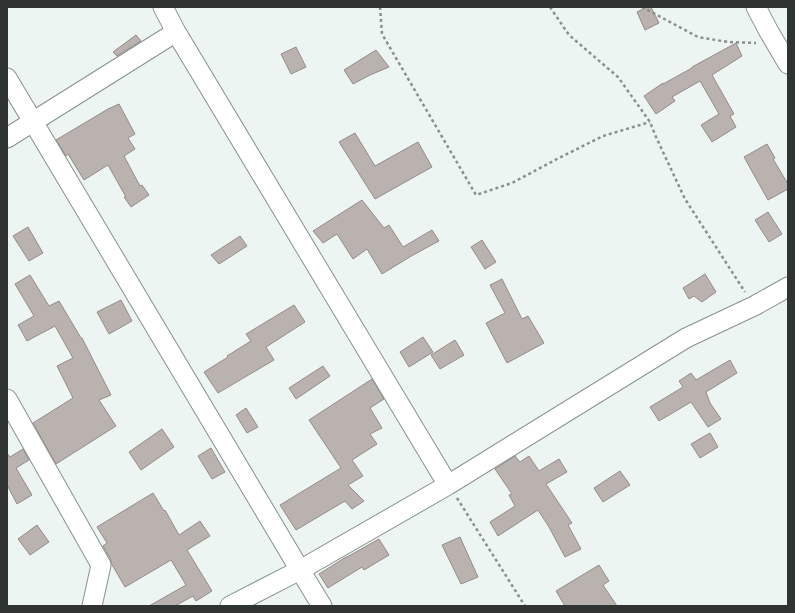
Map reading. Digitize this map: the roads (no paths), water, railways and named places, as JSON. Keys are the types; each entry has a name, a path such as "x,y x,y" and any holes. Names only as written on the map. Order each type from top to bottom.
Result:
{"street":[{"path":"163,7 176,32 448,485"},
{"path":"756,7 788,64"},
{"path":"7,138 176,32"},
{"path":"7,78 322,606"},
{"path":"230,606 300,570 448,485 686,338 754,306 788,287"},
{"path":"7,399 101,564 92,606"}]}
